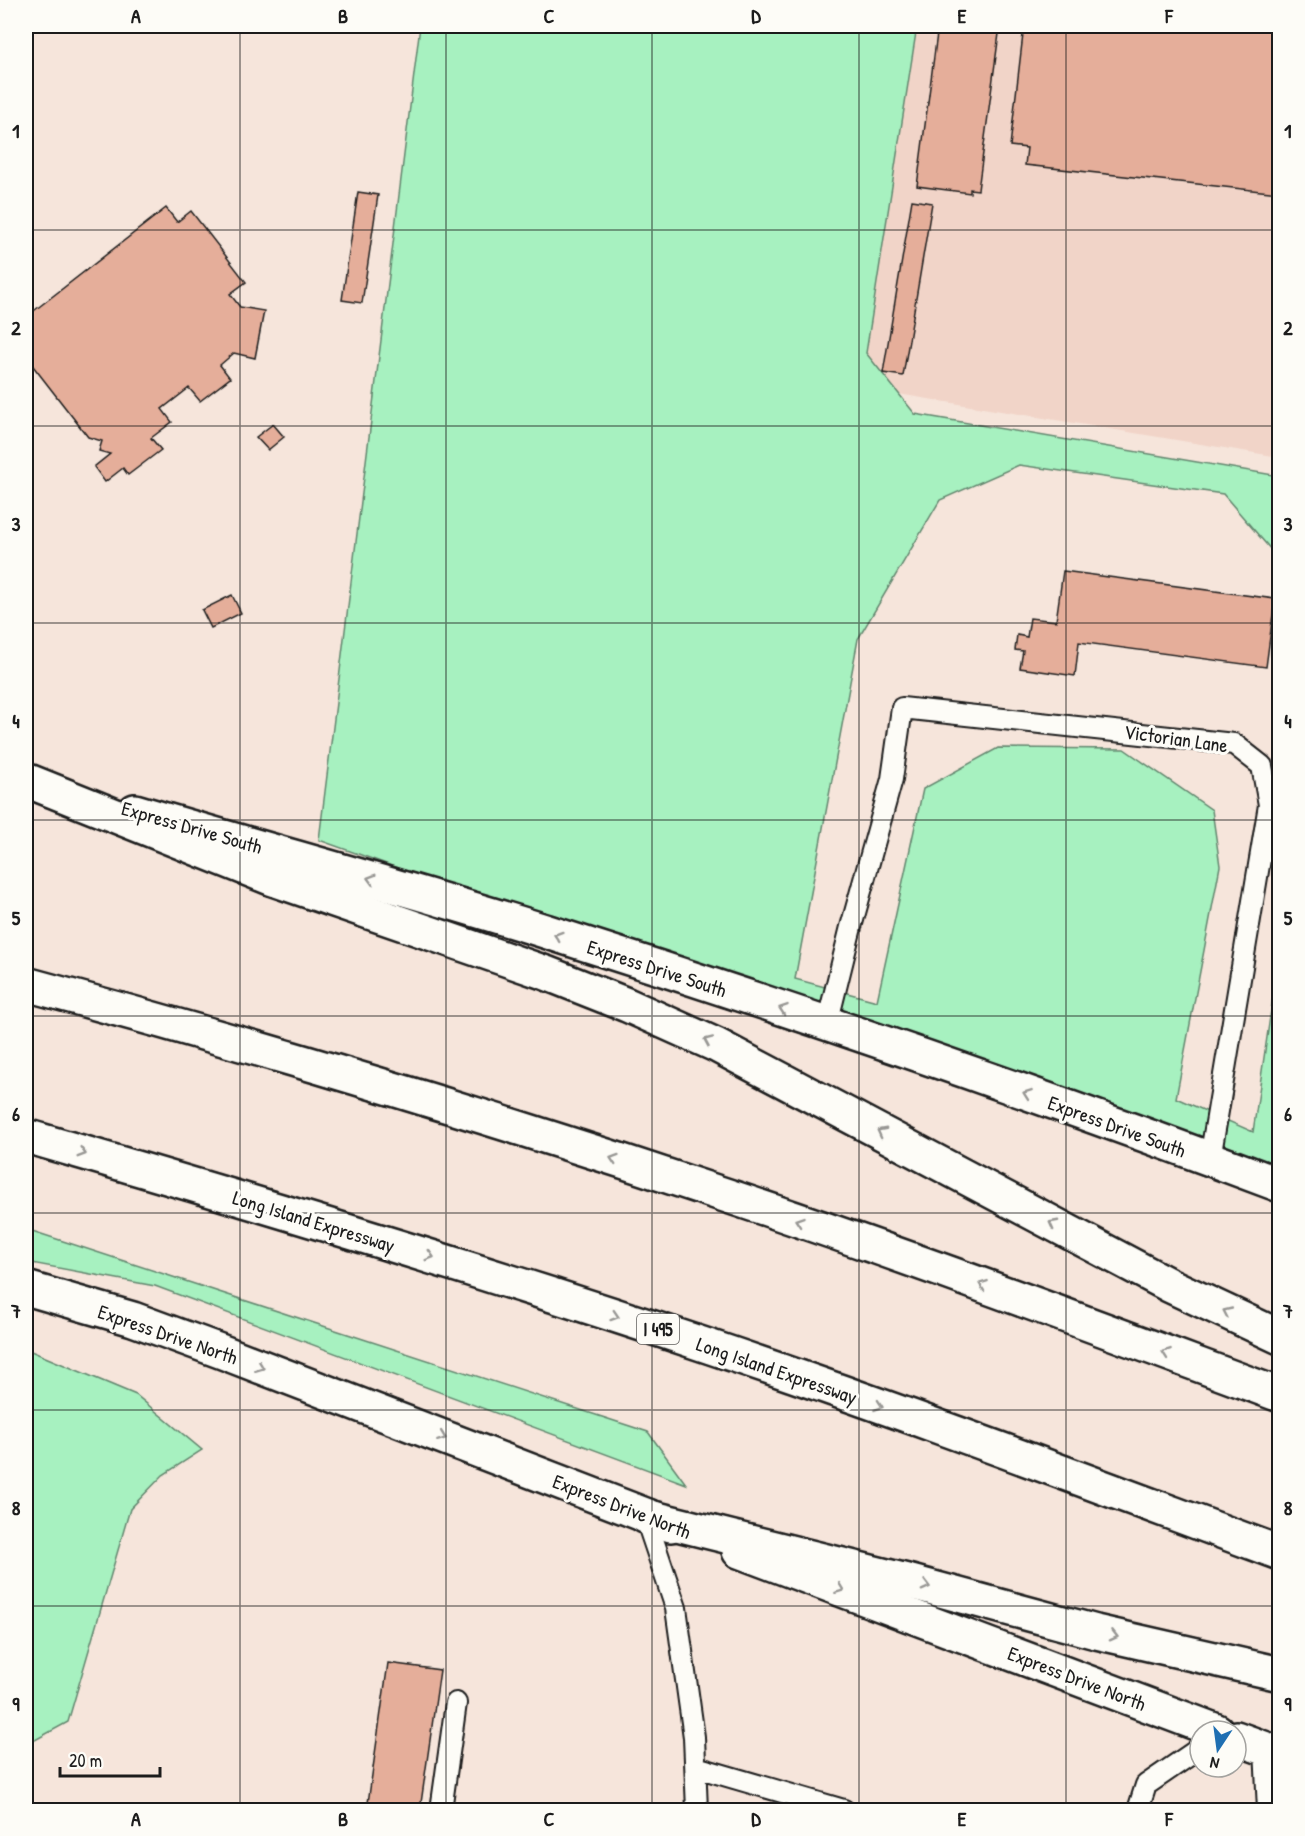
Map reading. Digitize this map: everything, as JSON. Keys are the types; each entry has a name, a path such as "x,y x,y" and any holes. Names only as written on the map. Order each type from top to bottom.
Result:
{"main road":[{"name":"Express Drive South","path":"26,779 546,932 827,1024 1280,1185"},
{"path":"26,779 273,879 556,977 706,1040 1159,1280 1280,1337"},
{"path":"26,984 311,1065 509,1125 716,1192 969,1280 1280,1395"},
{"name":"Long Island Expressway","path":"26,1136 473,1269 714,1348 942,1427 1280,1553"},
{"name":"Express Drive North","path":"26,1288 133,1319 210,1347 645,1516 1188,1720"},
{"path":"645,1516 899,1579 1096,1632 1280,1674"}],"lane":[{"name":"Victorian Lane","path":"827,1024 892,779 902,708 1234,744 1262,766 1269,805 1210,1159"},
{"path":"645,1516 676,1608 694,1737 697,1810"},
{"path":"441,1810 456,1703"},
{"path":"1260,1747 1268,1810"},
{"path":"1138,1810 1146,1785 1188,1756"},
{"path":"696,1767 844,1810"}],"shaded area":[{"path":"882,26 1279,26 1279,457 844,385"}],"green space":[{"path":"420,26 917,26 866,353 915,414 1279,476 1279,559 1223,494 1019,465 940,500 858,639 795,979 877,1001 923,789 998,748 1124,749 1212,810 1220,866 1176,1098 1253,1132 1279,956 1279,1182 319,840"},
{"path":"26,1229 648,1432 686,1484 155,1286 26,1262"},
{"path":"26,1349 136,1395 202,1450 163,1475 130,1509 68,1722 26,1745"}],"building":[{"path":"938,26 1000,26 978,190 970,189 970,193 917,186"},
{"path":"1024,26 1280,26 1280,193 1025,165 1027,148 1010,146"},
{"path":"358,192 378,195 362,303 342,300"},
{"path":"912,200 932,203 903,376 883,373"},
{"path":"166,208 177,222 191,211 246,282 230,294 240,307 264,311 255,358 234,353 220,365 230,378 200,401 189,388 162,409 172,422 151,438 161,450 128,475 123,468 105,482 94,467 110,454 99,451 102,441 88,437 26,357 26,317"},
{"path":"273,424 284,437 268,450 256,437"},
{"path":"1063,571 1275,599 1266,667 1079,642 1075,676 1020,668 1023,651 1015,650 1017,635 1027,637 1030,618 1056,621"},
{"path":"232,595 241,613 211,628 202,610"},
{"path":"388,1663 440,1670 420,1810 367,1810"}]}
